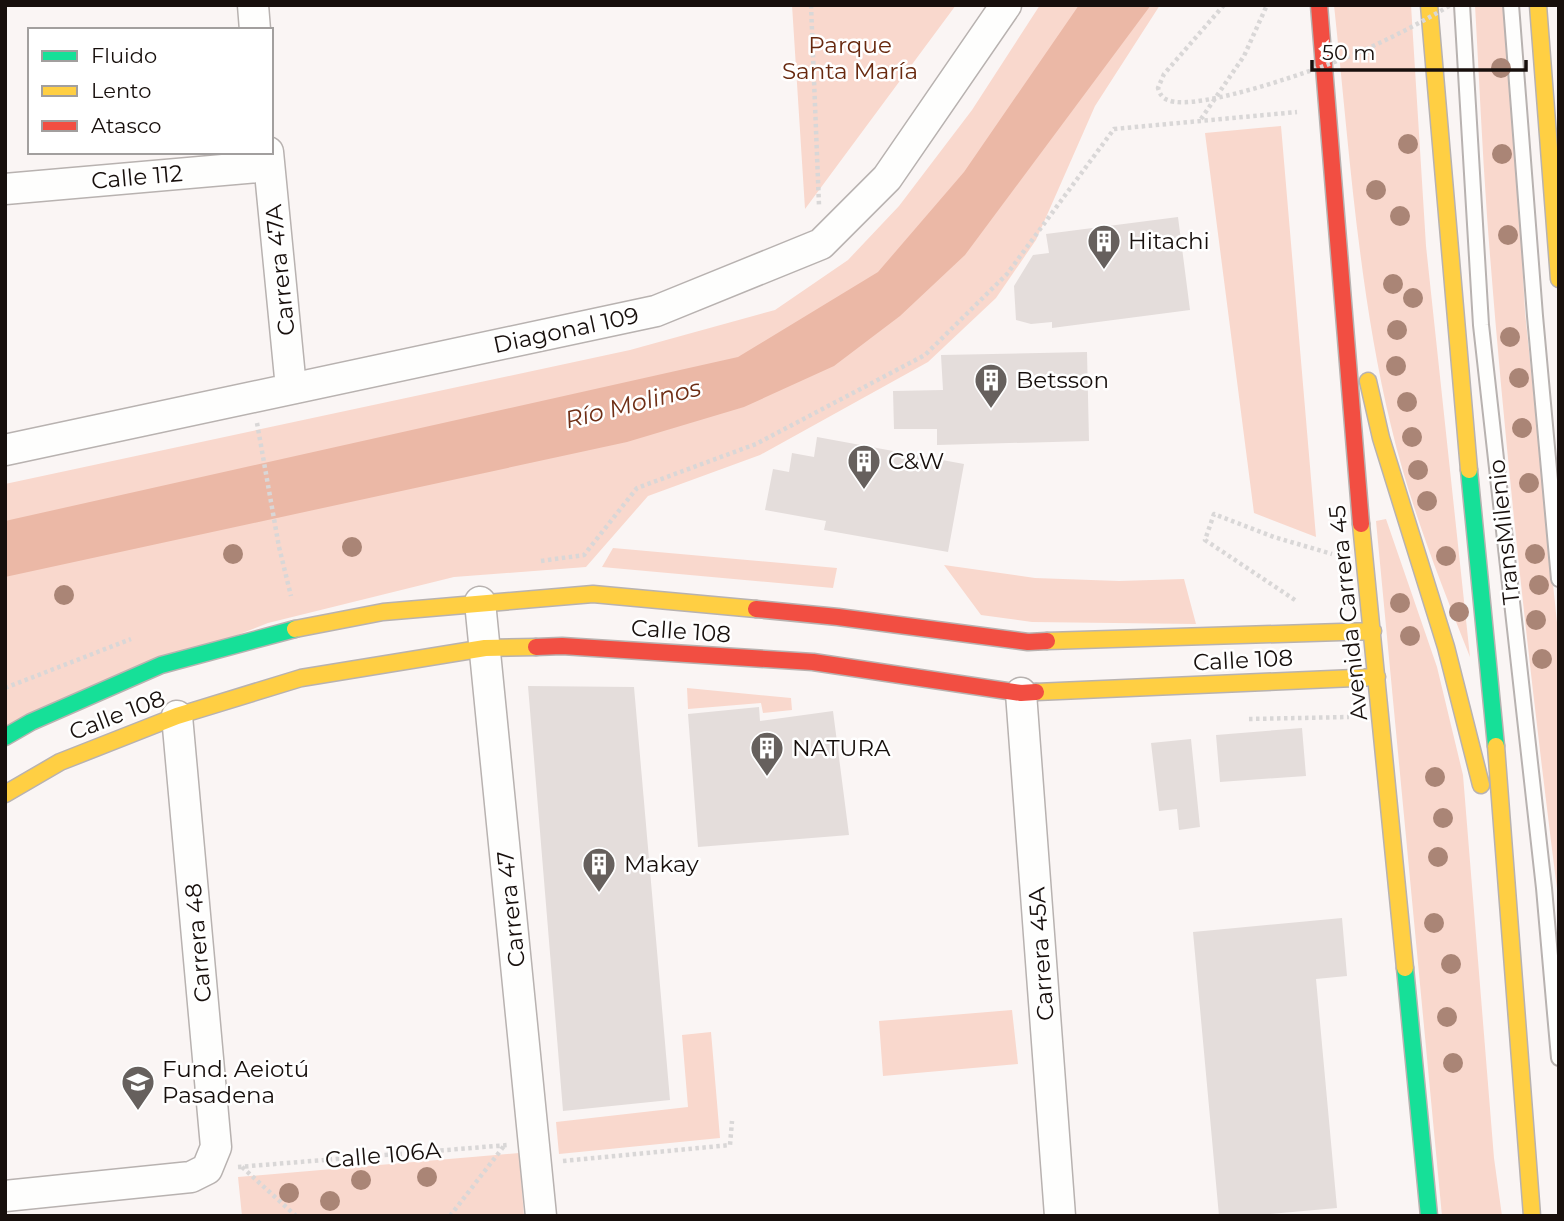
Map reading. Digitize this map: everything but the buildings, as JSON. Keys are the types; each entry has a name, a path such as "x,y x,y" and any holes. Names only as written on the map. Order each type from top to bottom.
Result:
{"main road":[{"name":"Avenida Carrera 45","path":"1320,5 1354,449 1429,1216"},
{"path":"1429,5 1463,411 1494,721 1532,1216"},
{"path":"1538,5 1559,279"},
{"path":"1339,257 1381,439 1446,647 1507,890"},
{"name":"Calle 108","path":"5,737 31,722 161,665 299,628 383,612 480,601 593,594 838,617 1028,642 1373,631"},
{"name":"Calle 108","path":"5,794 60,762 177,716 300,678 485,648 562,646 813,662 1021,693 1377,677"}],"street":[{"path":"253,5 255,28"},
{"name":"Diagonal 109","path":"5,450 656,311 821,244 887,177 1006,5"},
{"name":"Calle 112","path":"5,189 268,159"},
{"name":"Carrera 47A","path":"268,159 291,388"},
{"name":"Carrera 47","path":"480,601 541,1216"},
{"name":"Carrera 45A","path":"1021,693 1060,1216"},
{"name":"Carrera 48","path":"177,716 216,1147 207,1169"},
{"path":"5,1196 191,1177 207,1169"}],"lane":[{"name":"TransMilenio","path":"1462,5 1481,326 1544,888 1559,1058"},
{"path":"1511,5 1539,369 1559,579"}],"path":[{"path":"811,5 821,244"},
{"path":"1224,5 1164,74 1158,88 1164,98 1173,102 1209,99 1297,76 1354,54 1451,5"},
{"path":"1201,120 1244,55 1267,5"},
{"path":"531,563 584,555 637,488 756,444 925,355 1007,274 1114,129 1297,112"},
{"path":"259,433 279,547 299,628"},
{"path":"1277,588 1205,540 1214,514 1274,537 1336,555"},
{"path":"278,599 304,594"},
{"path":"5,688 134,638"},
{"path":"1242,719 1351,717"},
{"path":"534,1143 550,1163 730,1145 732,1121"},
{"name":"Calle 106A","path":"207,1169 534,1143"},
{"path":"450,1216 505,1145"},
{"path":"242,1166 296,1216"}],"green space":[{"name":"Parque Santa María","path":"792,5 956,5 805,209"},
{"path":"1040,5 1160,5 1095,106 1036,240 996,298 928,362 760,455 648,496 586,567 454,577 268,623 5,726 5,484 630,350 775,310 848,260 899,206 972,110"},
{"path":"1334,5 1411,5 1426,246 1470,657 1416,514 1391,426 1380,374 1362,270"},
{"path":"1475,5 1508,5 1525,312 1559,642 1559,905 1501,388 1487,216"},
{"path":"1281,126 1316,537 1254,513 1205,133"},
{"path":"1386,519 1437,667 1463,775 1494,1158 1502,1216 1442,1216 1376,521"},
{"path":"613,548 837,568 833,588 602,567"},
{"path":"944,565 1035,578 1119,581 1184,579 1196,624 1032,622 981,615"},
{"path":"687,688 791,698 792,710 763,713 761,703 688,709"},
{"path":"1012,1010 1018,1064 883,1076 879,1021"},
{"path":"711,1032 720,1138 559,1154 556,1122 688,1107 682,1035"},
{"path":"519,1153 524,1216 242,1216 238,1177"}],"water":[{"name":"Río Molinos","path":"1079,5 1151,5 965,255 900,316 834,366 744,407 627,442 5,577 5,521 738,357 878,272 964,172"}],"traffic: fast":[{"path":"1469,470 1496,746"},
{"path":"5,737 31,722 161,665 295,629"},
{"path":"1405,968 1429,1216"}],"traffic: slow":[{"path":"1429,5 1469,470"},
{"path":"1538,5 1559,279"},
{"path":"1368,381 1381,438 1446,647 1481,785"},
{"path":"1361,524 1405,968"},
{"path":"295,629 383,612 593,594 756,609"},
{"path":"1047,641 1373,631"},
{"path":"5,794 60,762 177,716 301,678 485,648 536,647"},
{"path":"1036,692 1377,677"},
{"path":"1496,746 1532,1216"}],"traffic: jam":[{"path":"1319,5 1361,524"},
{"path":"756,609 1028,642 1047,641"},
{"path":"536,647 562,646 813,662 1021,693 1036,692"}],"place":[{"name":"Hitachi","path":"1104,271"},
{"name":"Betsson","path":"991,410"},
{"name":"C&W","path":"864,491"},
{"name":"NATURA","path":"767,778"},
{"name":"Makay","path":"599,894"},
{"name":"Fund. Aeiotú Pasadena","path":"138,1112"}]}
